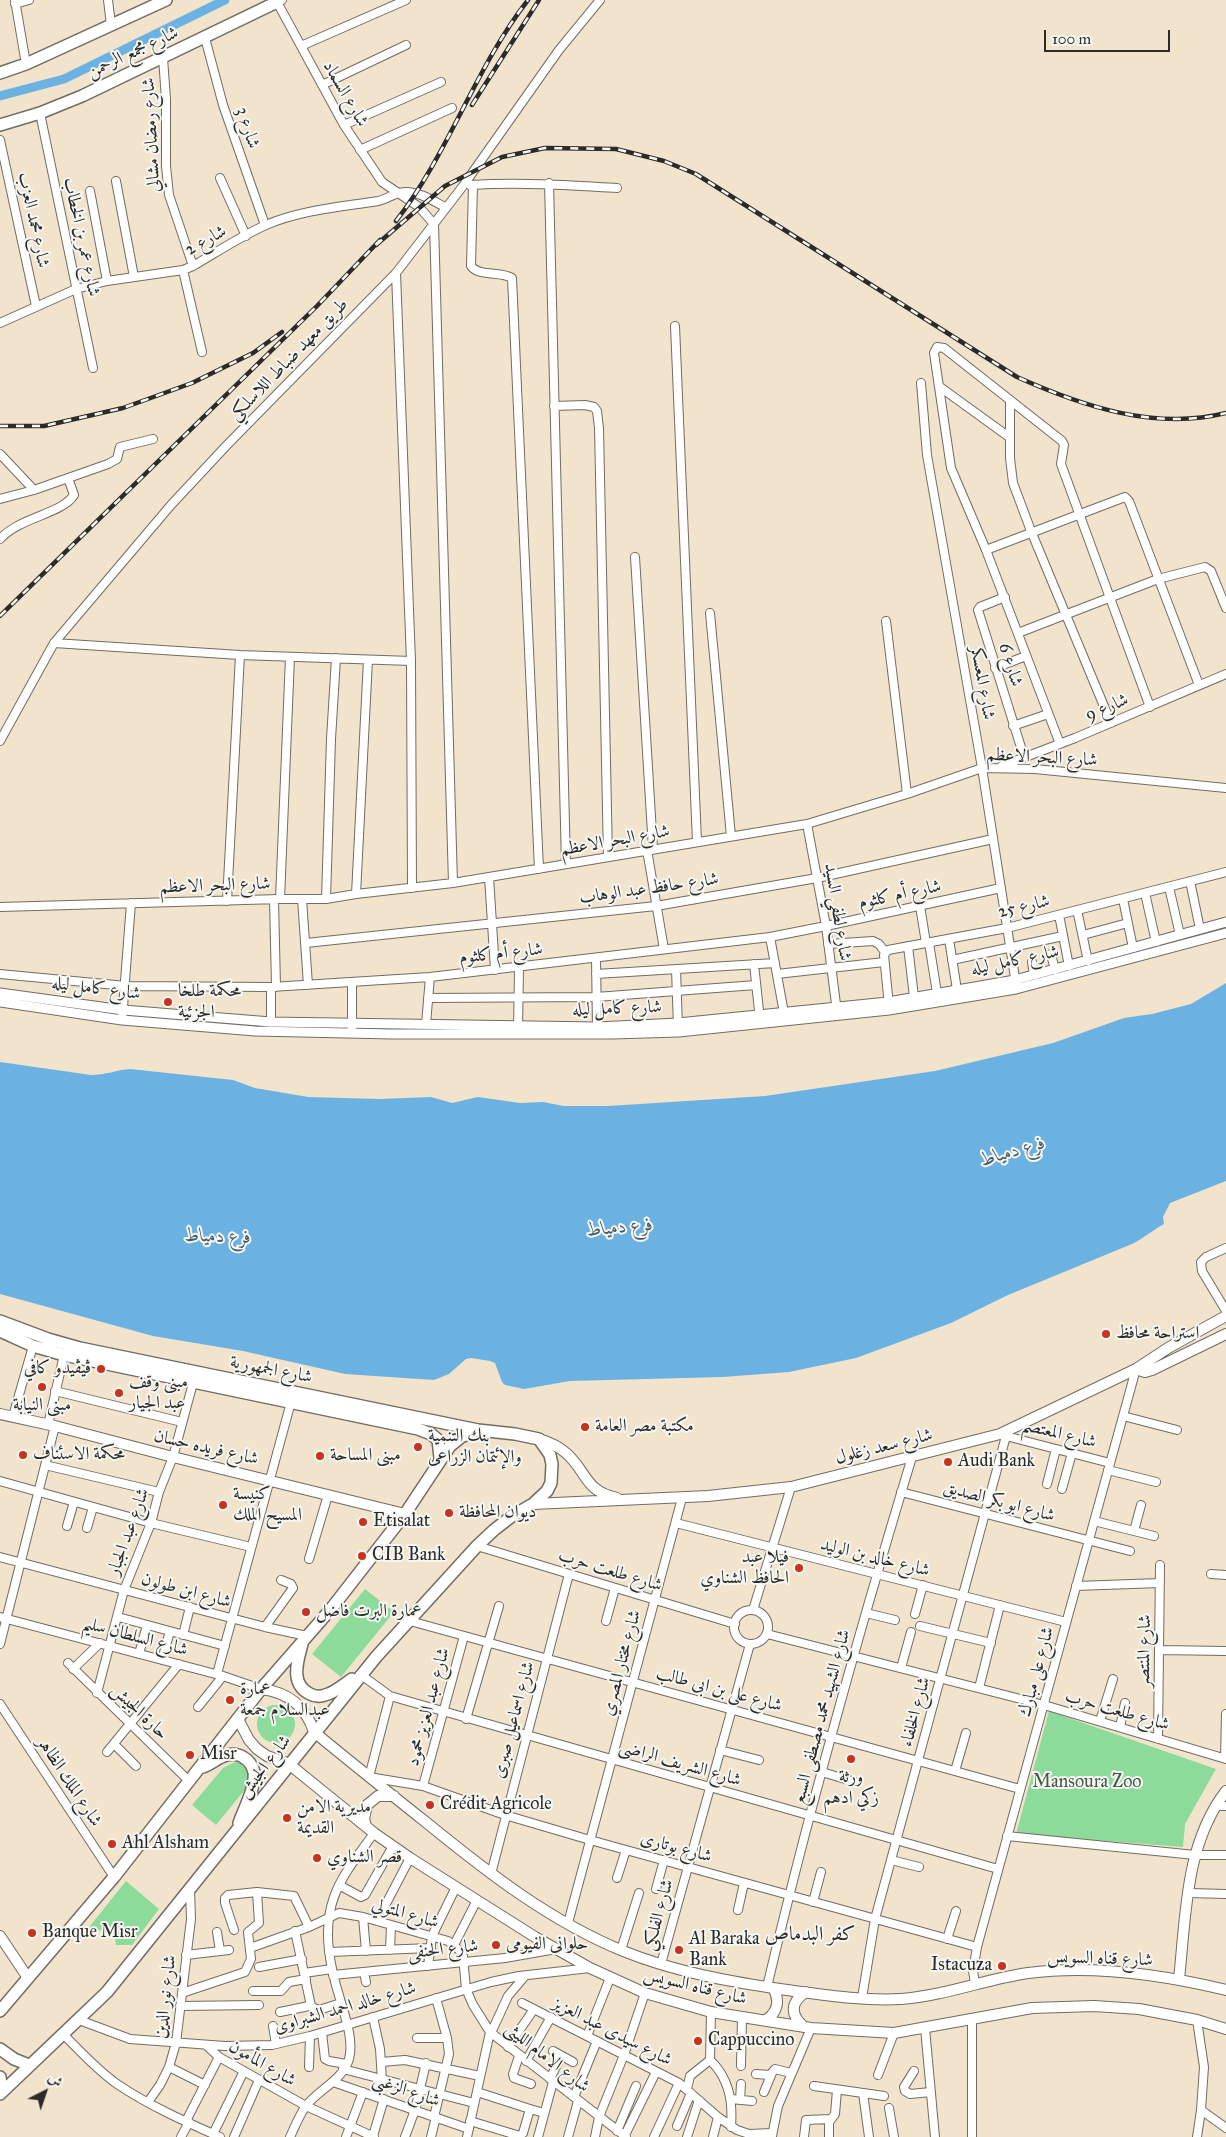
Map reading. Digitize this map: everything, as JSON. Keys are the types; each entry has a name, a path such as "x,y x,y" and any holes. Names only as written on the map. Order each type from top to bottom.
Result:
{"main road":[{"path":"0,73 26,64 111,25 146,4 166,0"},
{"name":"شارع مجمع الرحمن","path":"0,125 40,113 82,96 164,58 278,1"},
{"name":"شارع سعد زغلول","path":"533,1504 682,1498 791,1487 1003,1435 1136,1369 1168,1348 1226,1316"},
{"name":"شارع الجمهورية","path":"0,1321 48,1339 80,1348 478,1430 539,1439"},
{"name":"شارع الجمهورية","path":"0,1331 33,1346 64,1356 418,1429 431,1434 438,1440 440,1458"},
{"name":"شارع سعد زغلول","path":"1136,1369 1145,1372 1152,1370 1226,1334"},
{"name":"شارع فريده حسان","path":"0,1416 13,1416 52,1425 405,1514"},
{"path":"0,2011 114,1878 261,1689 305,1639 405,1514 431,1476 440,1458 461,1437 478,1430"},
{"name":"شارع سعد زغلول","path":"539,1439 553,1444 566,1452 594,1488 609,1496 625,1500"},
{"name":"شارع الجيش","path":"1,2093 112,1986 360,1674 477,1546 512,1516 533,1504 547,1491 553,1473 550,1454 539,1439"},
{"path":"578,1503 587,1492 586,1479"},
{"path":"305,1639 296,1673 301,1687 306,1692 319,1696 327,1695 360,1674"},
{"name":"شارع قناه السويس","path":"261,1689 279,1692 295,1702 307,1715 314,1732 491,1874 568,1923 621,1950 661,1964 728,1981 770,1988 862,1998 905,1999 1028,1973 1080,1971 1179,1979 1226,1990"},
{"name":"شارع قناه السويس","path":"238,1719 243,1730 258,1749 267,1756 289,1764 370,1829 410,1858 556,1949 610,1978 645,1993 711,2012 742,2017 808,2027 894,2033 1032,2008 1094,2006 1138,2009 1198,2020 1226,2029"},
{"path":"200,1769 226,1755 234,1754 248,1760 252,1766 254,1780 237,1830"},
{"path":"1179,1979 1195,1855 1204,1826 1221,1806 1226,1791"},
{"path":"370,1829 364,1812 367,1805 378,1796 394,1796"},
{"path":"0,1936 28,1978"},
{"path":"766,2020 777,2008 778,1998 770,1988"},
{"path":"806,1992 794,2002 793,2009 794,2016 808,2027"},
{"path":"0,2049 14,2059 29,2065"},
{"path":"0,2077 1,2093"}],"street":[{"path":"26,64 15,2 29,0"},
{"path":"108,0 111,25"},
{"path":"301,46 406,0"},
{"name":"طريق معهد ضباط اللاسلكي","path":"0,741 54,643 171,505 396,272 444,207 463,186 559,50 600,0"},
{"name":"شارع السماد","path":"278,1 344,125 382,182 421,209 433,223"},
{"name":"شارع 3","path":"205,38 228,121 265,225"},
{"path":"322,85 406,45"},
{"name":"شارع رمضان مشالي","path":"164,58 166,166 169,195 193,266"},
{"path":"344,125 440,82"},
{"path":"360,150 452,108"},
{"name":"شارع عمر بن الخطاب","path":"40,113 92,368"},
{"name":"شارع محمد العزب","path":"0,140 36,306"},
{"path":"220,178 246,236"},
{"path":"116,181 134,277"},
{"path":"463,186 496,183 549,183 617,188"},
{"path":"549,183 566,864"},
{"path":"473,185 471,266 477,271 507,275 512,278 539,869"},
{"path":"90,191 107,281"},
{"path":"396,193 416,193 444,207"},
{"name":"شارع 2","path":"0,323 76,289 107,281 184,270 265,225 283,219 315,211 385,200 396,193"},
{"path":"433,223 453,883"},
{"path":"184,270 202,352"},
{"path":"396,272 411,661 412,888"},
{"path":"675,326 697,842"},
{"path":"1060,744 1005,597 951,468 934,351 940,346 1062,441 1064,445 1061,464 1150,707"},
{"name":"شارع المعسكر","path":"921,382 927,455 982,768 1016,984"},
{"path":"940,386 1009,437"},
{"path":"1010,401 1011,474 1031,531 1111,723"},
{"path":"554,406 585,405 594,407 597,411 599,428 608,857"},
{"path":"0,499 34,490 114,461 118,457 120,447 153,439"},
{"path":"0,454 34,490"},
{"path":"0,539 20,523 69,503 74,495 68,478"},
{"path":"986,550 1120,497 1127,498 1199,685"},
{"path":"635,557 650,850 656,906 664,949"},
{"path":"1018,633 1158,579 1207,567 1211,571 1226,608"},
{"name":"شارع 6","path":"1005,597 980,607 978,610 1024,757"},
{"path":"710,613 730,836"},
{"path":"886,621 907,794"},
{"path":"54,643 240,655 411,661"},
{"path":"227,901 240,655"},
{"path":"995,668 1026,656"},
{"path":"271,1022 290,657"},
{"path":"326,899 331,739 336,658"},
{"path":"356,894 368,660"},
{"name":"شارع 9","path":"998,768 1150,707 1226,674"},
{"path":"1013,726 1048,714"},
{"name":"شارع البحر الاعظم","path":"0,907 326,899 453,883 807,824 907,794 982,768 1226,788"},
{"name":"شارع لطفي السيد","path":"807,824 826,926 836,1010"},
{"name":"شارع حافظ عبد الوهاب","path":"306,943 656,906 817,878 993,839"},
{"name":"شارع 25","path":"885,952 1007,928 1226,872"},
{"path":"489,877 495,970"},
{"path":"1190,881 1200,929"},
{"path":"1169,887 1180,935"},
{"name":"شارع أم كلثوم","path":"0,974 126,986 274,987 430,977 770,937 1000,888"},
{"path":"1145,893 1156,942"},
{"path":"302,899 308,985"},
{"path":"1123,899 1132,948"},
{"path":"122,1020 126,986 130,903"},
{"path":"920,906 937,994"},
{"path":"1077,910 1088,961"},
{"path":"1059,914 1069,966"},
{"name":"شارع كامل ليله","path":"889,1006 914,997 957,990 1016,984 1034,975 1226,922"},
{"path":"1083,935 1128,923"},
{"name":"شارع كامل ليله","path":"760,1019 784,1013 889,1006 1016,984 1226,933"},
{"path":"952,960 1064,936"},
{"path":"770,937 784,1013"},
{"path":"948,939 957,990"},
{"path":"828,944 872,941 879,944 885,952 884,962 889,1006"},
{"path":"908,946 914,997"},
{"path":"1051,954 1055,970"},
{"path":"596,958 596,1027"},
{"path":"777,974 884,962"},
{"path":"1032,962 1034,975"},
{"path":"596,974 775,963"},
{"path":"754,964 760,1019"},
{"path":"518,1030 519,968"},
{"path":"676,969 678,1027"},
{"path":"426,1024 430,977"},
{"path":"352,983 352,1028"},
{"path":"428,998 596,997 756,985"},
{"name":"شارع كامل ليله","path":"0,993 123,1010 352,1028 392,1034 596,1027 678,1027"},
{"name":"شارع كامل ليله","path":"0,1002 122,1020 255,1031 426,1024 613,1034 836,1010"},
{"path":"1226,1248 1206,1257 1201,1262 1202,1271 1226,1311"},
{"path":"13,1416 33,1346"},
{"path":"0,1644 3,1618 21,1563 45,1465 52,1425 55,1391 64,1356"},
{"name":"شارع على مبارك","path":"975,1983 973,1971 977,1947 1136,1369"},
{"name":"شارع عبد الجبار","path":"97,1693 124,1590 151,1523 159,1492 173,1457 193,1383"},
{"path":"55,1391 182,1422"},
{"path":"198,1707 220,1675 224,1646 268,1479 291,1402"},
{"path":"1123,1416 1177,1430"},
{"name":"شارع المعتصم","path":"1003,1435 1072,1453 1156,1482"},
{"name":"شارع الخلفاء","path":"862,1998 875,1919 985,1514 1003,1435"},
{"path":"1047,1484 1056,1449"},
{"path":"1062,1489 1072,1453"},
{"name":"شارع الشهيد محمد مصطفى السبع","path":"770,1988 789,1895 810,1816 876,1574 912,1457"},
{"path":"45,1465 159,1492"},
{"path":"0,1481 151,1523 251,1547"},
{"path":"753,1610 791,1487"},
{"name":"شارع ابو بكر الصديق","path":"901,1492 1130,1552"},
{"path":"309,1559 328,1495"},
{"name":"شارع مختار المصري","path":"568,1923 682,1498"},
{"path":"67,1526 74,1502"},
{"path":"1134,1531 1141,1505"},
{"path":"87,1528 93,1507"},
{"path":"1094,1521 1154,1536"},
{"name":"شارع خالد بن الوليد","path":"676,1522 1066,1622"},
{"name":"شارع طلعت حرب","path":"477,1546 735,1624"},
{"name":"شارع ابن طولون","path":"0,1557 305,1639"},
{"name":"شارع المنتصر","path":"1158,1739 1160,1564"},
{"name":"شارع اسماعيل صبرى","path":"491,1874 504,1815 569,1574"},
{"path":"1211,1574 1226,1575"},
{"path":"265,1627 292,1588 292,1584 281,1580"},
{"path":"1076,1586 1160,1583"},
{"path":"915,1614 923,1585"},
{"path":"606,1621 615,1588"},
{"path":"979,1688 1000,1605"},
{"path":"466,1719 499,1606"},
{"path":"183,1634 190,1607"},
{"path":"753,1610 758,1611 768,1624 767,1634 760,1642 750,1644 740,1639 737,1635 735,1624 736,1619 743,1612 753,1610"},
{"path":"866,1613 895,1620"},
{"path":"118,1617 224,1646"},
{"name":"شارع السلطان سليم","path":"3,1618 220,1675 261,1689"},
{"name":"شارع على بن ابى طالب","path":"410,1621 1020,1789"},
{"path":"139,1654 147,1625"},
{"path":"920,1626 991,1643"},
{"path":"162,1660 170,1631"},
{"path":"901,1668 911,1632"},
{"name":"شارع طلعت حرب","path":"767,1634 1044,1705 1225,1759"},
{"name":"شارع عبد العزيز محمود","path":"423,1786 464,1636"},
{"name":"حارة الجيش","path":"100,1643 71,1666 190,1782"},
{"name":"شارع الفلكي","path":"661,1964 750,1644"},
{"path":"1160,1650 1226,1651"},
{"path":"107,1752 179,1664"},
{"name":"شارع الشريف الراضى","path":"360,1674 390,1696 998,1869"},
{"path":"1100,1721 1113,1679"},
{"path":"369,1777 390,1696"},
{"path":"1120,1727 1125,1703"},
{"name":"شارع الملك الظاهر","path":"0,1704 114,1878"},
{"path":"1225,1759 1226,1714"},
{"path":"955,1771 966,1733"},
{"path":"114,1744 136,1766"},
{"path":"720,1750 759,1760"},
{"path":"822,1772 856,1782"},
{"name":"شارع بوتارى","path":"369,1777 423,1786 504,1815 590,1840 977,1947"},
{"path":"290,2137 306,2106 333,2082 349,2060 350,2046 347,2024 332,1972 329,1952 330,1916 333,1898 370,1829"},
{"path":"1007,1836 1195,1855 1226,1855"},
{"path":"339,1885 361,1897 365,1895 393,1846"},
{"path":"617,1878 626,1850"},
{"path":"377,1922 410,1858"},
{"path":"656,1890 664,1860"},
{"path":"891,1860 919,1867"},
{"path":"813,1902 821,1872"},
{"path":"738,1910 744,1882"},
{"path":"428,1966 432,1936 456,1887"},
{"name":"شارع نور الدين","path":"148,2102 160,2085 169,2067 176,2043 191,1919 190,1889"},
{"path":"234,1930 225,1898 228,1895 257,1892 294,1896 309,1927"},
{"path":"182,1993 245,1972 251,1959 248,1932 256,1927 260,1920 257,1892"},
{"path":"621,1950 639,1893"},
{"path":"1189,1893 1226,1894"},
{"path":"454,1945 477,1900"},
{"path":"947,1938 956,1911"},
{"name":"شارع المتولي","path":"330,1916 346,1913 432,1936 454,1945 463,1956 466,1989"},
{"path":"250,1948 309,1927 330,1916"},
{"path":"363,1917 366,1951"},
{"path":"390,1950 391,1925"},
{"path":"295,1931 311,2006"},
{"path":"186,1956 225,1951 217,1932"},
{"path":"329,1952 430,1948"},
{"name":"شارع الحنفى","path":"253,1991 281,1991 289,1982 305,1976 332,1972 364,1972 464,1963 556,1949"},
{"path":"259,1967 302,1959"},
{"name":"شارع خالد احمد الشبراوى","path":"78,2020 130,2039 206,2045 248,2046 276,2044 322,2033 491,1982 590,1968"},
{"path":"364,1972 366,1982"},
{"path":"467,2137 490,2032 508,1996 525,1976"},
{"path":"587,2036 610,1978"},
{"name":"شارع الامام الليثى","path":"466,1989 473,2005 490,2032 625,2137"},
{"path":"595,2137 599,2117 624,2055 645,1993"},
{"path":"431,2137 449,2054 447,2038 436,1998"},
{"path":"280,2012 311,2006 319,2010 341,2003"},
{"name":"شارع سيدى عبد العزيز","path":"522,2003 679,2083 734,2131 758,2136 772,2135"},
{"path":"180,2006 259,2005"},
{"path":"508,2047 534,2009"},
{"path":"711,2012 710,2060 721,2072 731,2099 734,2131"},
{"path":"373,2017 382,2079 374,2137"},
{"path":"526,2061 551,2017"},
{"path":"741,2066 742,2017"},
{"path":"972,2018 972,2137"},
{"path":"1197,2137 1204,2067 1198,2020"},
{"path":"273,2026 276,2044"},
{"path":"772,2135 778,2106 808,2027"},
{"path":"925,2028 935,2137"},
{"path":"322,2033 325,2059 328,2061 382,2079 474,2103"},
{"path":"878,2075 894,2033"},
{"path":"63,2034 94,2065 117,2084 148,2102 216,2136 244,2071"},
{"path":"309,2068 310,2036"},
{"path":"417,2038 447,2038"},
{"path":"568,2137 576,2099 596,2041"},
{"name":"شارع المأمون","path":"206,2045 219,2057 306,2106 374,2137"},
{"path":"553,2051 573,2062"},
{"path":"519,2056 513,2076 516,2080 531,2084"},
{"path":"538,2137 552,2080 561,2056"},
{"path":"181,2137 219,2057"},
{"path":"381,2062 405,2060 480,2076"},
{"name":"شارع سيدى عبد العزيز","path":"689,2091 690,2076 710,2060"},
{"path":"405,2137 415,2110 426,2063"},
{"path":"169,2067 205,2085"},
{"path":"764,2092 776,2069 791,2074"},
{"path":"914,2071 904,2087 905,2091 910,2094 931,2092"},
{"path":"625,2137 656,2072"},
{"path":"756,2074 767,2076 772,2074"},
{"path":"234,2137 259,2080"},
{"name":"شارع الزغبى","path":"333,2082 436,2117 520,2136 523,2133 530,2109"},
{"path":"654,2137 679,2083"},
{"path":"740,2084 740,2100"},
{"path":"617,2131 633,2086 646,2091"},
{"path":"814,2086 884,2096"},
{"path":"829,2137 830,2119 835,2114 837,2090"},
{"path":"223,2091 232,2096"},
{"path":"677,2126 689,2091"},
{"path":"346,2137 363,2092"},
{"path":"477,2092 544,2113"},
{"path":"863,2093 869,2137"},
{"path":"731,2099 752,2101"},
{"path":"687,2137 699,2100"},
{"path":"889,2108 894,2137"},
{"path":"1201,2110 1226,2128"},
{"path":"713,2137 718,2117"},
{"path":"804,2137 806,2120 830,2119"}],"green space":[{"path":"365,1589 394,1612 341,1677 312,1654"},
{"path":"276,1705 289,1711 295,1724 289,1737 276,1743 263,1737 257,1724 263,1711"},
{"name":"Mansoura Zoo","path":"1049,1711 1216,1769 1185,1824 1183,1847 1016,1834"},
{"path":"235,1762 240,1763 249,1772 248,1786 216,1825 192,1805 223,1768"},
{"path":"126,1881 159,1909 132,1945 116,1945 115,1937 109,1937 109,1930 86,1931"}],"water":[{"name":"فرع دمياط","path":"1226,983 1226,1181 1170,1203 1163,1217 1164,1224 1132,1244 1008,1295 951,1323 856,1358 789,1372 723,1377 570,1381 524,1389 505,1385 495,1363 490,1361 466,1359 449,1374 434,1380 345,1374 243,1351 153,1336 0,1294 0,1062 91,1075 130,1069 233,1080 255,1088 308,1097 380,1099 431,1097 452,1103 478,1097 520,1103 543,1102 564,1106 608,1106 765,1096 935,1071 1053,1043 1124,1018 1152,1014 1191,1004"}],"waterway":[{"path":"0,96 64,79 225,0"}],"railway":[{"path":"396,221 432,167 492,54 528,0"},
{"path":"472,105 539,0"},
{"path":"376,245 445,186 502,157 545,148 616,149 664,161 696,174 1017,377 1042,388 1093,406 1119,413 1146,417 1199,418 1226,413"},
{"path":"0,616 317,306 380,240"},
{"path":"0,426 44,426 123,408 192,383 253,353 282,332"}],"place":[{"name":"محكمة طلخا الجزئية","path":"168,1002"},
{"name":"استراحة محافظ","path":"1106,1334"},
{"name":"ڤيڤيدو كافي","path":"101,1369"},
{"name":"مبنى النيابة","path":"42,1387"},
{"name":"مبنى وقف عبد الجيار","path":"119,1393"},
{"name":"مكتبة مصر العامة","path":"585,1427"},
{"name":"بنك التنمية والإئتمان الزراعى","path":"418,1447"},
{"name":"محكمة الاسئناف","path":"23,1455"},
{"name":"مبنى المساحة","path":"320,1456"},
{"name":"Audi Bank","path":"948,1462"},
{"name":"كنيسة المسيح الملك","path":"223,1505"},
{"name":"ديوان المحافظة","path":"449,1513"},
{"name":"Etisalat","path":"363,1522"},
{"name":"CIB Bank","path":"362,1556"},
{"name":"فيلا عبد الحافظ الشناوي","path":"799,1568"},
{"name":"عمارة البرت فاضل","path":"306,1612"},
{"name":"عمارة عبدالسلام جمعة","path":"230,1700"},
{"name":"Misr","path":"190,1755"},
{"name":"ورثة زكي ادهم","path":"851,1759"},
{"name":"Crédit Agricole","path":"430,1805"},
{"name":"مديرية الامن القديمة","path":"287,1818"},
{"name":"Ahl Alsham","path":"112,1844"},
{"name":"قصر الشناوي","path":"317,1858"},
{"name":"Banque Misr","path":"32,1933"},
{"name":"حلوانى الفيومى","path":"496,1945"},
{"name":"Al Baraka Bank","path":"679,1950"},
{"name":"Istacuza","path":"1002,1966"},
{"name":"Cappuccino","path":"698,2041"}],"district":[{"name":"كفر البدماص","path":"810,1935"}]}
